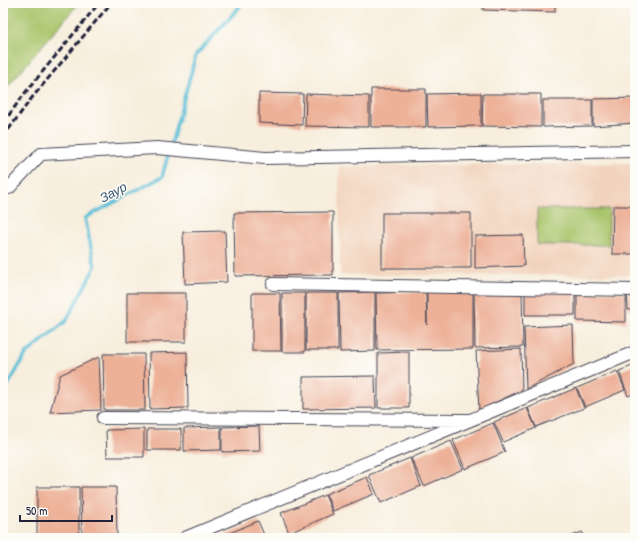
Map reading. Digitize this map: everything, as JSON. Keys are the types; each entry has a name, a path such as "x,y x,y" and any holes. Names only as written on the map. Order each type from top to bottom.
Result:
{"street":[{"path":"9,188 42,154 156,148 265,158 635,151"},
{"path":"273,284 635,290"},
{"path":"185,538 474,420 635,352"},
{"path":"103,418 474,420"}],"shaded area":[{"path":"635,163 635,275 340,275 339,166"}],"green space":[{"path":"3,3 79,3 3,92"},
{"path":"537,209 609,209 609,245 537,245"}],"building":[{"path":"483,3 555,3 555,12 483,10"},
{"path":"592,3 622,3 622,6 592,6"},
{"path":"623,3 635,3 635,8 623,8"},
{"path":"371,89 426,89 426,127 371,127"},
{"path":"259,93 303,94 302,125 259,123"},
{"path":"481,93 481,126 428,127 427,94"},
{"path":"306,94 369,96 369,127 305,126"},
{"path":"483,94 541,94 541,127 482,126"},
{"path":"635,98 635,123 593,126 593,99"},
{"path":"543,100 592,100 592,126 543,127"},
{"path":"613,206 635,206 635,254 612,254"},
{"path":"333,212 333,275 235,276 234,213"},
{"path":"382,213 471,213 471,268 382,268"},
{"path":"225,231 227,282 185,284 183,232"},
{"path":"523,235 524,266 475,268 475,236"},
{"path":"522,291 523,347 475,348 474,292"},
{"path":"375,292 375,351 340,352 339,293"},
{"path":"426,292 427,325 427,292 473,292 473,349 377,350 376,293"},
{"path":"525,292 575,292 575,315 525,315"},
{"path":"577,292 626,292 626,322 577,321"},
{"path":"627,292 635,292 635,309 628,310"},
{"path":"127,293 186,293 186,342 127,342"},
{"path":"252,293 280,293 281,351 252,351"},
{"path":"282,293 305,293 305,352 282,352"},
{"path":"306,293 338,293 338,350 306,350"},
{"path":"573,325 574,364 526,389 524,327"},
{"path":"521,349 522,390 479,410 476,351"},
{"path":"187,352 188,408 150,409 149,353"},
{"path":"409,352 409,408 378,408 378,353"},
{"path":"103,354 144,354 145,410 104,410"},
{"path":"99,357 101,410 50,412 60,375"},
{"path":"635,365 635,393 628,396 619,371"},
{"path":"617,371 625,390 585,407 577,388"},
{"path":"375,376 376,408 303,409 303,377"},
{"path":"576,388 584,408 536,427 528,408"},
{"path":"527,408 536,428 503,442 494,422"},
{"path":"493,423 505,452 465,469 453,440"},
{"path":"259,426 260,451 222,452 222,427"},
{"path":"221,427 221,450 184,451 184,428"},
{"path":"144,429 144,457 107,457 106,430"},
{"path":"147,429 181,429 181,450 147,450"},
{"path":"451,441 463,469 424,486 411,458"},
{"path":"410,458 421,486 381,503 369,475"},
{"path":"367,477 374,494 333,511 326,494"},
{"path":"37,487 79,487 79,538 37,538"},
{"path":"81,487 116,487 117,538 82,538"},
{"path":"325,495 333,514 289,533 281,513"},
{"path":"258,521 265,537 224,538 223,536"},
{"path":"582,532 585,538 567,538"}],"waterway":[{"name":"Заур","path":"3,394 26,354 66,321 95,267 85,218 162,177 196,55 243,3"}],"railway":[{"path":"3,123 25,93 99,3"},
{"path":"3,137 31,99 111,3"}]}
